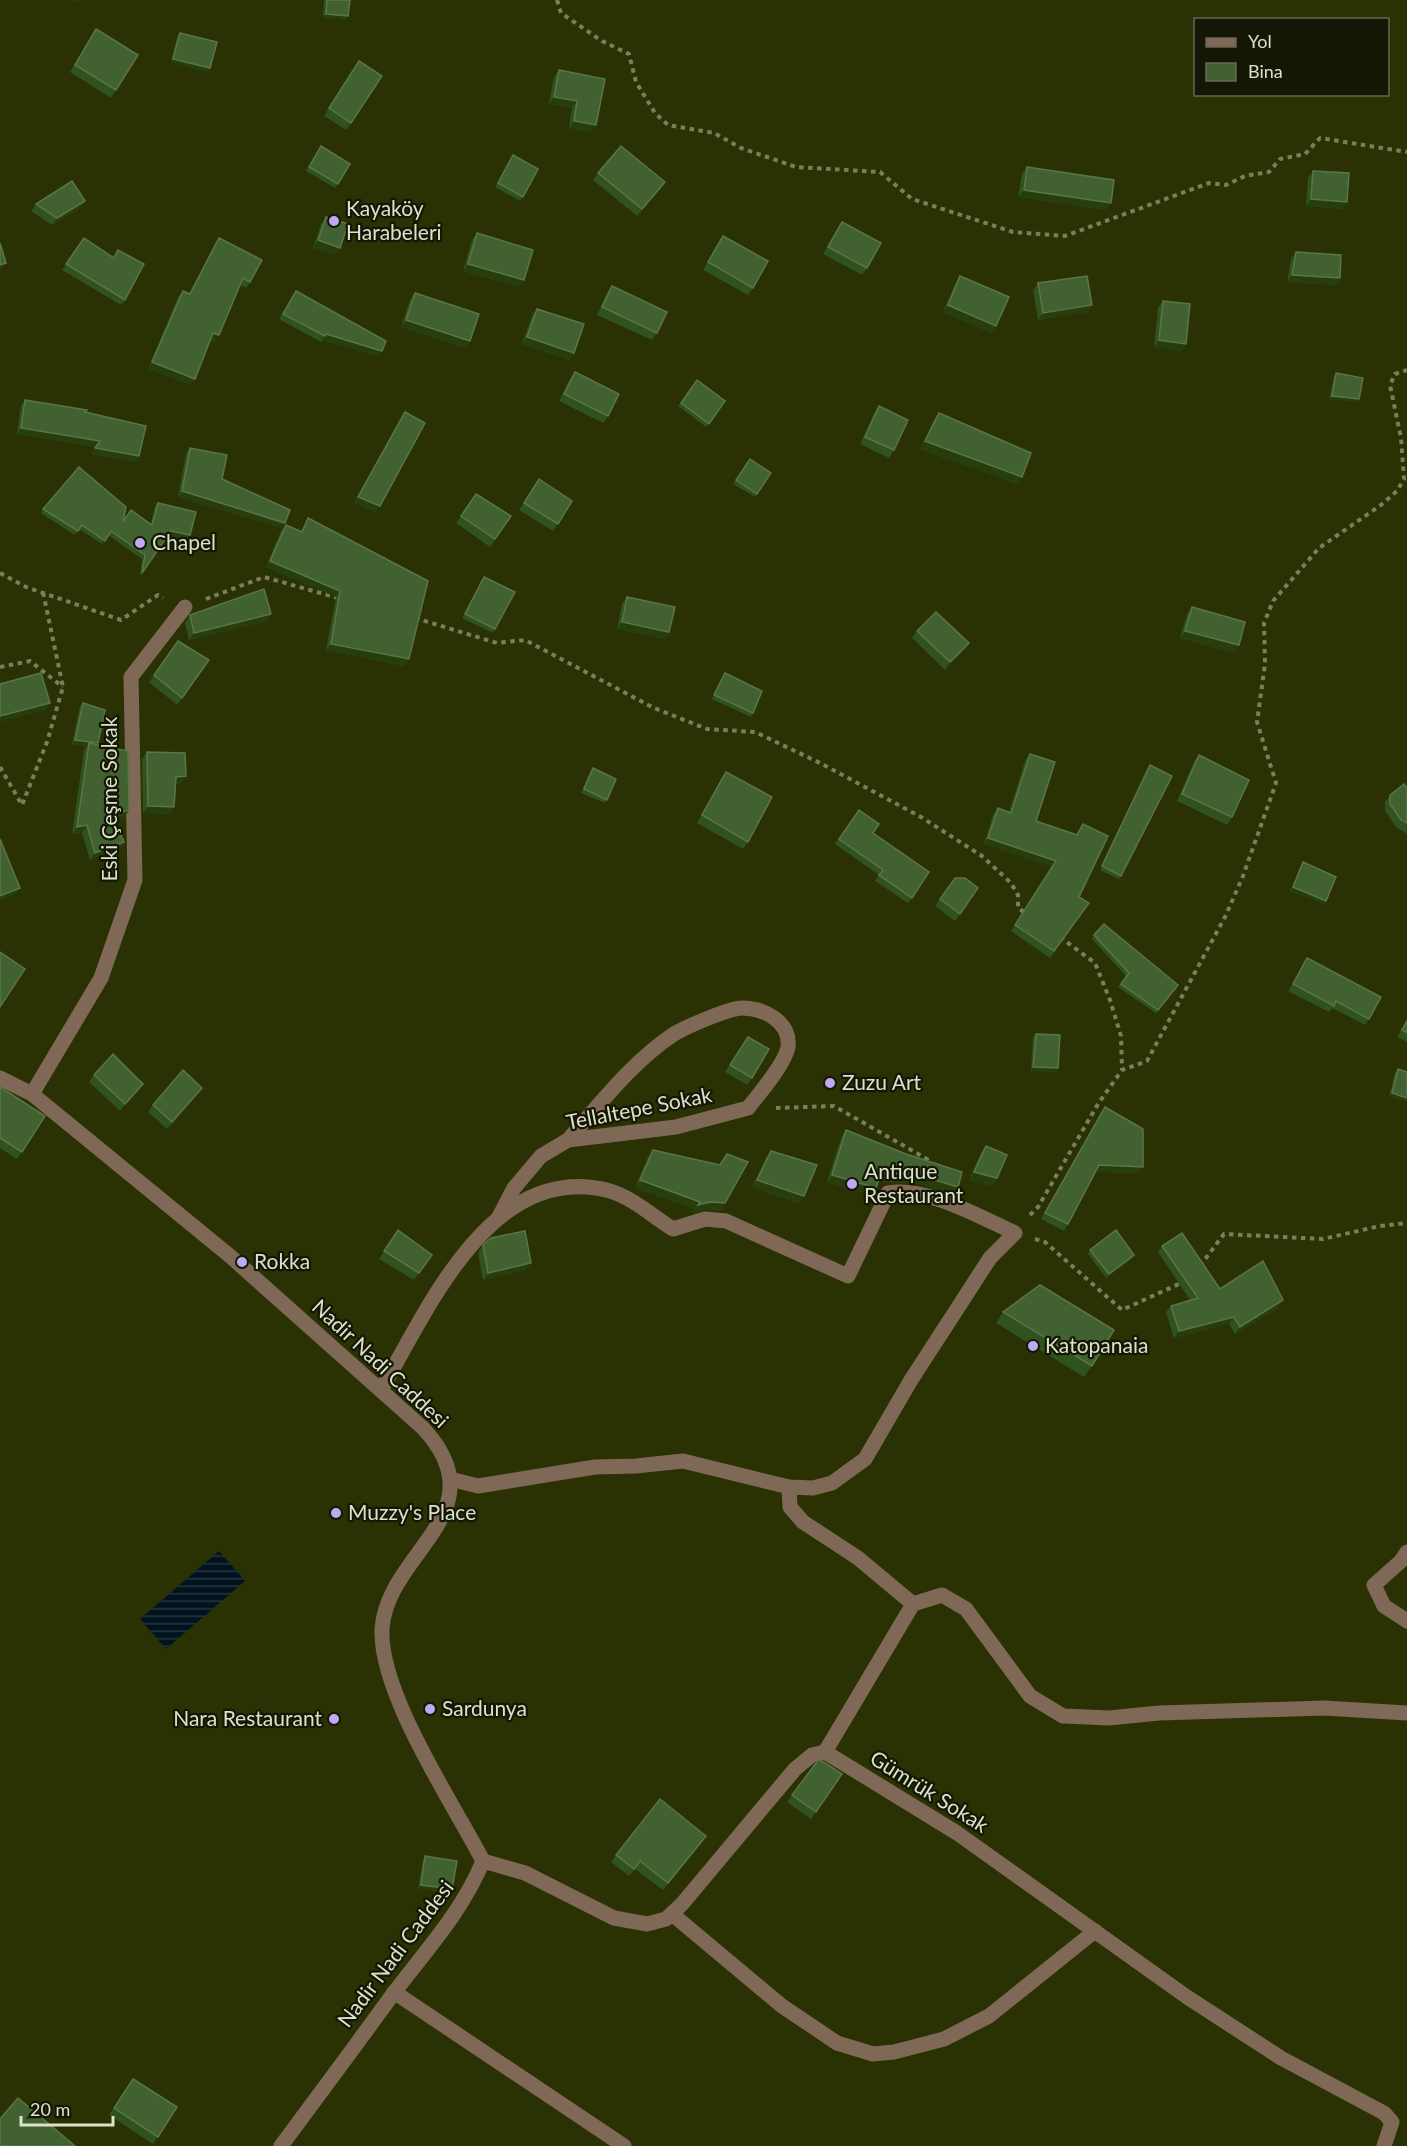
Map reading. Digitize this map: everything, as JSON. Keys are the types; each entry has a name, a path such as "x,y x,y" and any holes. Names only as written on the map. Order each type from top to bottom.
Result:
{"street":[{"name":"Eski Çeşme Sokak","path":"32,1094 101,978 135,880 131,677 185,608"},
{"path":"568,1140 622,1081 675,1034 740,1008 762,1011 780,1021 787,1034 788,1048 748,1108"},
{"name":"Nadir Nadi Caddesi","path":"0,1078 32,1094 230,1256 381,1390 434,1440 446,1460 450,1479"},
{"name":"Tellaltepe Sokak","path":"499,1217 514,1188 541,1156 568,1140 676,1127 748,1108"},
{"path":"381,1390 453,1266 499,1217 558,1187 585,1186 613,1192 673,1229 705,1219 726,1221 848,1276 888,1193 899,1191 939,1200 1016,1233 990,1258 911,1380 865,1459 832,1483 813,1488 789,1487 682,1461 636,1466 595,1467 478,1486 450,1479 448,1497 437,1526 396,1587 386,1608 382,1629 383,1648 390,1676 416,1737 483,1861 525,1873 614,1918 646,1924 666,1919 672,1914 795,1769 812,1755 825,1752 913,1604 942,1595 966,1609 1030,1696 1063,1716 1109,1718 1159,1713 1324,1708 1407,1713"},
{"path":"789,1487 790,1507 803,1522 858,1558 913,1604"},
{"path":"1407,1552 1401,1561 1374,1584 1384,1606 1407,1621"},
{"name":"Gümrük Sokak","path":"825,1752 957,1833 1187,1997 1281,2058 1384,2113 1392,2122 1384,2146"},
{"name":"Nadir Nadi Caddesi","path":"281,2146 394,1992 456,1913 483,1861"},
{"path":"672,1914 782,2006 837,2043 873,2054 894,2052 944,2039 989,2016 1095,1932"},
{"path":"394,1992 624,2146"}],"path":[{"path":"557,0 561,13 602,41 629,54 636,82 655,113 668,125 714,133 741,148 796,167 880,172 912,200 1013,232 1065,236 1209,183 1226,185 1245,176 1269,172 1280,159 1305,154 1320,138 1407,152"},
{"path":"1189,1280 1122,1310 1045,1242 1016,1233 1038,1208 1098,1104 1122,1070 1147,1061 1173,1016 1243,876 1276,783 1257,722 1264,664 1264,623 1273,601 1319,548 1381,505 1397,491 1404,479 1401,438 1390,385 1395,374 1407,370"},
{"path":"0,573 26,587 121,620 158,595 185,608 264,577 346,600"},
{"path":"0,767 22,805 48,742 63,687 43,591"},
{"path":"408,615 497,643 525,640 654,708 707,729 755,732 820,763 921,817 982,856 1011,883 1018,895 1018,908 1031,917"},
{"path":"0,667 30,661 63,687"},
{"path":"1054,933 1095,963 1110,1000 1120,1036 1122,1070"},
{"path":"748,1108 834,1107 927,1159 939,1200"},
{"path":"1196,1271 1224,1234 1323,1239 1380,1226 1407,1223"}],"water":[{"path":"219,1551 245,1581 166,1649 140,1619"}],"building":[{"path":"327,0 350,0 348,16 326,14"},
{"path":"96,29 138,55 116,90 75,65"},
{"path":"180,33 217,42 210,68 173,59"},
{"path":"359,61 382,76 351,123 329,108"},
{"path":"559,70 605,79 596,125 574,121 577,101 554,97"},
{"path":"321,146 350,164 338,184 309,167"},
{"path":"621,146 665,182 642,209 598,173"},
{"path":"513,155 538,169 523,197 498,183"},
{"path":"1027,167 1114,180 1111,203 1024,190"},
{"path":"1313,171 1349,173 1347,202 1311,199"},
{"path":"72,181 85,201 57,218 36,204"},
{"path":"326,217 348,224 340,248 318,240"},
{"path":"842,222 881,243 867,268 828,247"},
{"path":"477,233 533,250 524,280 468,264"},
{"path":"723,236 768,261 753,288 708,262"},
{"path":"84,238 114,258 118,250 144,264 125,300 66,264"},
{"path":"219,238 262,260 250,282 243,278 219,335 213,333 195,379 152,362 183,291 190,294"},
{"path":"0,243 6,263 0,265"},
{"path":"1296,252 1341,255 1340,278 1292,275"},
{"path":"960,276 1009,297 996,326 948,305"},
{"path":"1087,276 1092,305 1043,313 1038,283"},
{"path":"612,286 667,312 657,333 602,307"},
{"path":"296,291 386,341 382,351 326,334 325,336 283,314"},
{"path":"415,293 479,314 470,341 406,320"},
{"path":"1163,301 1190,304 1186,344 1159,340"},
{"path":"537,309 584,324 574,353 527,337"},
{"path":"575,372 619,394 608,416 564,394"},
{"path":"1336,373 1363,378 1359,399 1332,396"},
{"path":"697,380 725,401 709,424 681,403"},
{"path":"25,400 87,410 85,412 146,426 139,456 95,448 100,441 21,428"},
{"path":"879,406 908,420 894,450 865,437"},
{"path":"405,412 425,423 380,506 358,497"},
{"path":"939,413 1031,453 1022,477 925,441"},
{"path":"190,448 227,455 222,479 290,510 285,523 182,491"},
{"path":"750,459 771,473 757,494 736,480"},
{"path":"79,467 126,507 123,522 131,510 152,525 158,503 196,512 190,535 171,531 142,573 145,555 111,531 105,541 82,525 78,531 43,509"},
{"path":"539,479 572,501 558,524 524,503"},
{"path":"476,494 511,516 495,539 461,516"},
{"path":"308,518 428,581 409,659 331,644 340,591 270,561 286,525 302,532"},
{"path":"484,577 515,592 495,629 465,614"},
{"path":"264,589 271,614 194,633 190,615"},
{"path":"627,597 675,607 669,632 622,622"},
{"path":"1192,607 1245,622 1239,645 1185,631"},
{"path":"936,612 969,643 950,662 917,631"},
{"path":"178,641 209,660 182,698 154,675"},
{"path":"41,673 50,703 0,716 0,684"},
{"path":"725,673 762,691 753,713 714,695"},
{"path":"83,703 105,710 98,743 75,740"},
{"path":"89,743 128,751 129,810 112,815 124,842 95,853 87,825 77,827"},
{"path":"147,752 185,753 186,776 176,777 174,807 148,806"},
{"path":"1030,754 1055,762 1036,821 1077,835 1083,824 1108,836 1079,897 1089,903 1054,951 1015,925 1056,861 988,838 998,808 1011,813"},
{"path":"1199,755 1249,780 1232,817 1182,794"},
{"path":"1150,765 1172,776 1121,876 1102,866"},
{"path":"593,768 616,779 607,800 584,789"},
{"path":"726,772 772,797 748,842 702,815"},
{"path":"1404,784 1407,788 1407,823 1401,820 1390,804 1390,795"},
{"path":"859,810 879,824 873,833 929,872 912,898 879,875 883,870 839,839"},
{"path":"0,839 20,888 0,896"},
{"path":"1303,862 1336,877 1326,901 1293,887"},
{"path":"955,878 965,878 978,888 960,914 940,899"},
{"path":"1104,924 1178,985 1158,1010 1121,984 1129,973 1094,935"},
{"path":"0,952 25,969 0,1007"},
{"path":"1307,958 1381,997 1369,1019 1336,1001 1334,1006 1293,984"},
{"path":"1407,1021 1407,1033 1402,1030"},
{"path":"1036,1034 1060,1035 1058,1068 1033,1067"},
{"path":"748,1037 769,1049 752,1078 730,1065"},
{"path":"113,1054 143,1084 125,1104 94,1075"},
{"path":"1398,1069 1407,1072 1407,1098 1392,1093"},
{"path":"183,1070 202,1088 172,1122 153,1105"},
{"path":"0,1087 45,1116 22,1152 0,1138"},
{"path":"1105,1107 1143,1129 1143,1167 1099,1165 1068,1224 1045,1213"},
{"path":"846,1130 906,1154 962,1172 958,1187 925,1177 881,1173 876,1188 832,1175"},
{"path":"986,1146 1007,1155 997,1178 974,1172"},
{"path":"653,1150 720,1165 727,1154 748,1162 725,1203 710,1202 698,1205 700,1202 640,1180"},
{"path":"771,1151 817,1165 804,1196 757,1180"},
{"path":"398,1230 432,1255 419,1273 384,1251"},
{"path":"1116,1230 1134,1255 1109,1274 1090,1250"},
{"path":"525,1231 531,1263 488,1273 483,1245 491,1238"},
{"path":"1182,1233 1220,1289 1263,1261 1283,1300 1240,1327 1234,1317 1179,1331 1171,1306 1198,1298 1162,1246"},
{"path":"1040,1285 1114,1330 1092,1366 1003,1312"},
{"path":"819,1759 842,1774 816,1812 792,1795"},
{"path":"660,1799 706,1836 668,1883 640,1861 634,1869 616,1855"},
{"path":"425,1856 457,1861 452,1889 421,1885"},
{"path":"133,2079 177,2107 158,2137 114,2108"},
{"path":"18,2098 75,2146 0,2146 0,2119"}],"place":[{"name":"Kayaköy Harabeleri","path":"334,221"},
{"name":"Chapel","path":"140,543"},
{"name":"Zuzu Art","path":"830,1083"},
{"name":"Antique Restaurant","path":"852,1184"},
{"name":"Rokka","path":"242,1262"},
{"name":"Katopanaia","path":"1033,1346"},
{"name":"Muzzy's Place","path":"336,1513"},
{"name":"Sardunya","path":"430,1709"},
{"name":"Nara Restaurant","path":"334,1719"}]}
